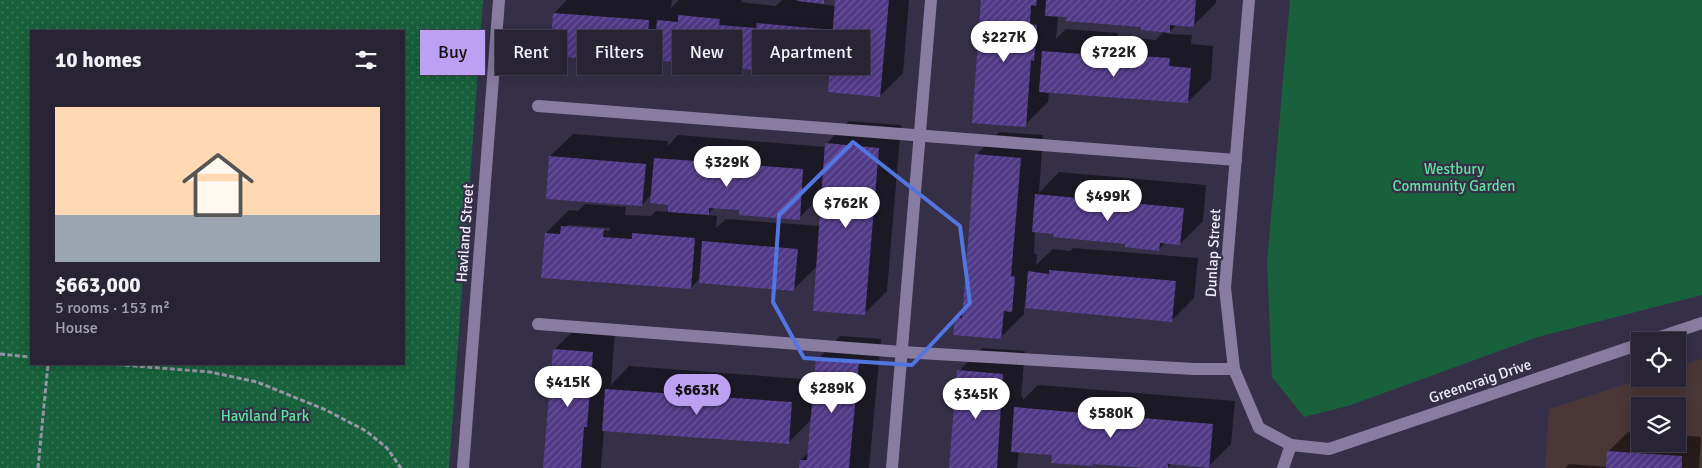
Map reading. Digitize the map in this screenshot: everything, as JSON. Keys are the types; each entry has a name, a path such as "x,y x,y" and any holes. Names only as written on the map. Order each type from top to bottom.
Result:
{"street":[{"name":"Haviland Street","path":"463,468 499,0"},
{"path":"892,468 931,0"},
{"name":"Dunlap Street","path":"1249,0 1225,288 1234,369 1259,428 1291,445 1330,449"},
{"path":"538,106 1236,160"},
{"path":"1675,332 1702,323"},
{"path":"538,324 902,352 1194,369 1234,369"},
{"name":"Greencraig Drive","path":"1330,449 1631,347"},
{"path":"1282,468 1291,445"}],"path":[{"path":"0,354 30,357"},
{"path":"37,468 48,365"},
{"path":"137,365 164,366 210,372 257,382 326,410 366,431 387,448 400,468"}],"highlighted area":[{"path":"853,142 960,226 970,303 912,365 804,358 773,302 779,215"}],"shaded area":[{"path":"1702,359 1702,468 1545,468 1549,409 1631,382 1631,387 1686,387 1686,364"}],"green space":[{"name":"Haviland Park","path":"0,0 483,0 481,30 420,30 420,75 478,75 449,468 0,468"},
{"name":"Westbury Community Garden","path":"1290,0 1702,0 1702,295 1538,337 1351,405 1304,417 1272,377 1267,263"}],"building":[{"path":"824,0 824,4 797,1"},
{"path":"835,0 889,0 880,97 828,92 829,75 870,75 870,30 833,30"},
{"path":"981,0 1037,0 1036,6 1031,5 1030,24 1037,25 1034,61 1031,60 1026,127 972,123"},
{"path":"1046,0 1196,0 1194,27 1170,25 1170,33 1141,30 1141,27 1066,21 1067,17 1045,16"},
{"path":"553,13 649,20 648,30 577,30 577,58 567,57 567,30 552,30"},
{"path":"678,15 720,19 719,25 756,28 757,23 822,29 752,30 752,70 742,69 742,30 672,30 672,62 662,61 662,30 656,30 657,20 678,22"},
{"path":"1042,51 1095,55 1095,60 1138,63 1138,56 1170,58 1169,66 1191,68 1188,103 1039,92"},
{"path":"825,143 879,148 865,315 813,311"},
{"path":"975,154 1021,158 1011,276 1015,277 1012,312 1004,311 1001,339 953,335 955,318 962,318"},
{"path":"549,156 646,164 642,206 546,199"},
{"path":"654,158 803,169 800,220 739,215 739,210 709,208 709,215 668,212 668,205 650,203"},
{"path":"1035,194 1184,208 1180,245 1160,243 1159,251 1125,247 1125,244 1053,237 1054,234 1032,232"},
{"path":"561,226 604,229 603,237 632,239 632,233 695,238 691,289 541,278 545,233 560,234"},
{"path":"702,241 798,249 794,291 699,283"},
{"path":"1049,270 1176,281 1172,322 1025,308 1028,271 1049,274"},
{"path":"553,349 593,352 587,427 584,427 581,468 543,468"},
{"path":"816,358 859,362 849,468 799,468 800,460 807,460"},
{"path":"957,370 1003,374 997,468 949,468"},
{"path":"605,389 792,402 789,444 602,431"},
{"path":"1014,407 1213,424 1209,468 1168,464 1168,468 1146,468 1051,463 1052,455 1011,452"},
{"path":"1607,451 1682,456 1682,468 1606,468"}]}
